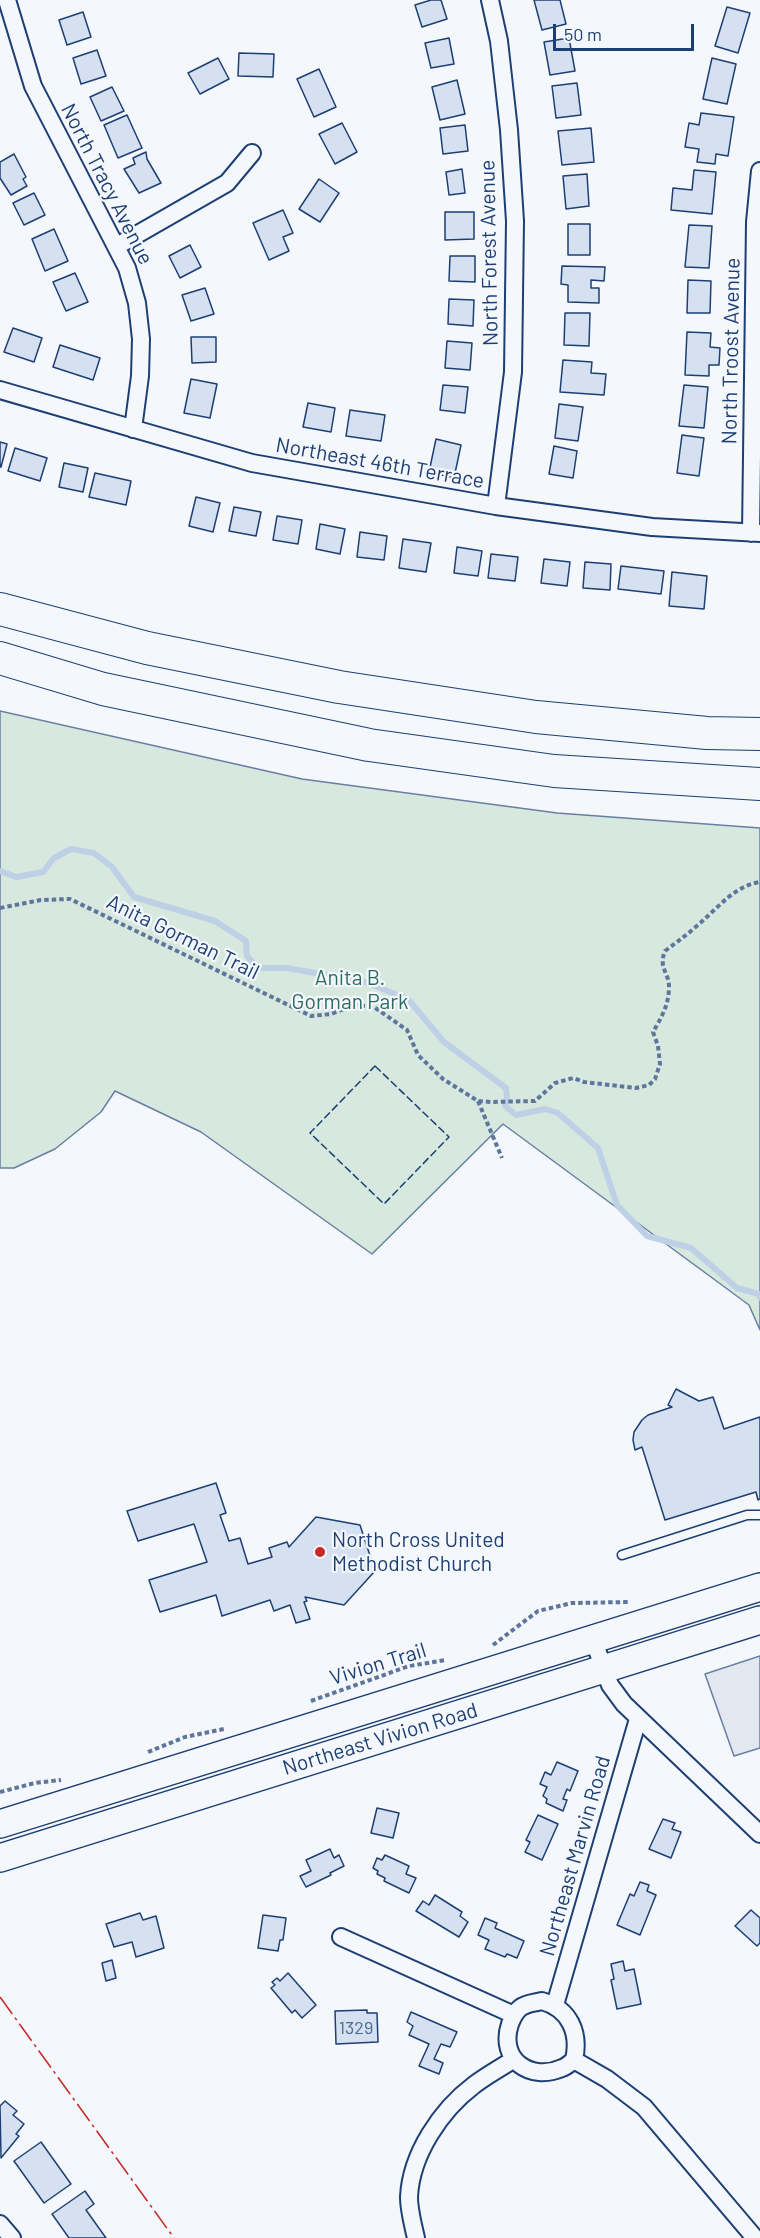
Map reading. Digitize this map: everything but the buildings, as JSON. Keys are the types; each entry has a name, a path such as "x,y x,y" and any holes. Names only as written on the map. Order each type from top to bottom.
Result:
{"highway":[{"path":"0,609 147,648 339,687 536,717 707,733 760,734"},
{"path":"0,658 103,689 369,745 554,771 760,784"}],"main road":[{"name":"Northeast Vivion Road","path":"0,1824 152,1764 594,1639 760,1587"},
{"name":"Northeast Vivion Road","path":"0,1858 760,1620"},
{"path":"137,1815 149,1798 152,1764"}],"street":[{"name":"North Tracy Avenue","path":"7,0 33,86 96,213 117,246 127,268 137,303 141,339 140,376 132,429"},
{"name":"North Forest Avenue","path":"490,0 499,41 509,130 515,221 513,372 496,506"},
{"path":"117,246 227,183 252,153"},
{"name":"North Troost Avenue","path":"755,533 760,171"},
{"name":"Northeast 46th Terrace","path":"0,390 252,463 496,506 652,527 755,533"},
{"path":"594,1639 610,1684 638,1719 760,1834"},
{"name":"Northeast Marvin Road","path":"555,2005 638,1719"},
{"path":"341,1937 514,2015"},
{"path":"542,2001 555,2005 563,2011 575,2036 577,2046 574,2060 562,2069 543,2072 524,2069 513,2060 507,2040 514,2015 528,2004 542,2001"},
{"path":"416,2238 409,2200 410,2188 416,2163 427,2140 456,2101 474,2085 513,2060"},
{"path":"574,2060 607,2079 644,2107 755,2238"}],"lane":[{"path":"622,1555 747,1515 760,1515"}],"path":[{"name":"Anita Gorman Trail","path":"0,908 41,900 70,899 311,1016 331,1014 354,1005 374,1007 407,1030 418,1055 443,1079 478,1101 535,1101 555,1083 573,1078 584,1082 636,1088 650,1085 655,1079 660,1064 658,1046 653,1032 667,1007 669,985 662,965 665,951 729,896 746,885 760,882"},
{"path":"478,1101 502,1158"},
{"path":"488,1647 496,1644 538,1611 572,1603 638,1601"},
{"name":"Vivion Trail","path":"309,1702 409,1666 455,1659"},
{"path":"152,1764 185,1737 234,1726"},
{"path":"0,1792 72,1777"}],"green space":[{"name":"Anita B. Gorman Park","path":"0,711 302,779 557,813 760,828 760,1330 749,1305 503,1124 372,1254 201,1132 115,1091 101,1112 55,1149 14,1168 0,1168"}],"shaded area":[{"path":"760,1656 760,1748 734,1756 705,1674"}],"waterway":[{"path":"0,871 16,877 43,872 54,858 71,849 94,853 112,867 134,897 215,921 246,941 247,956 258,968 287,968 365,982 408,999 444,1042 506,1088 505,1106 516,1115 545,1109 558,1113 598,1148 617,1205 647,1236 691,1248 737,1288 759,1294 760,1298"}],"fence":[{"path":"375,1066 449,1137 384,1204 310,1133 375,1066"}],"power":[{"path":"0,1997 174,2238"}],"place":[{"name":"North Cross United Methodist Church","path":"320,1552"}]}
